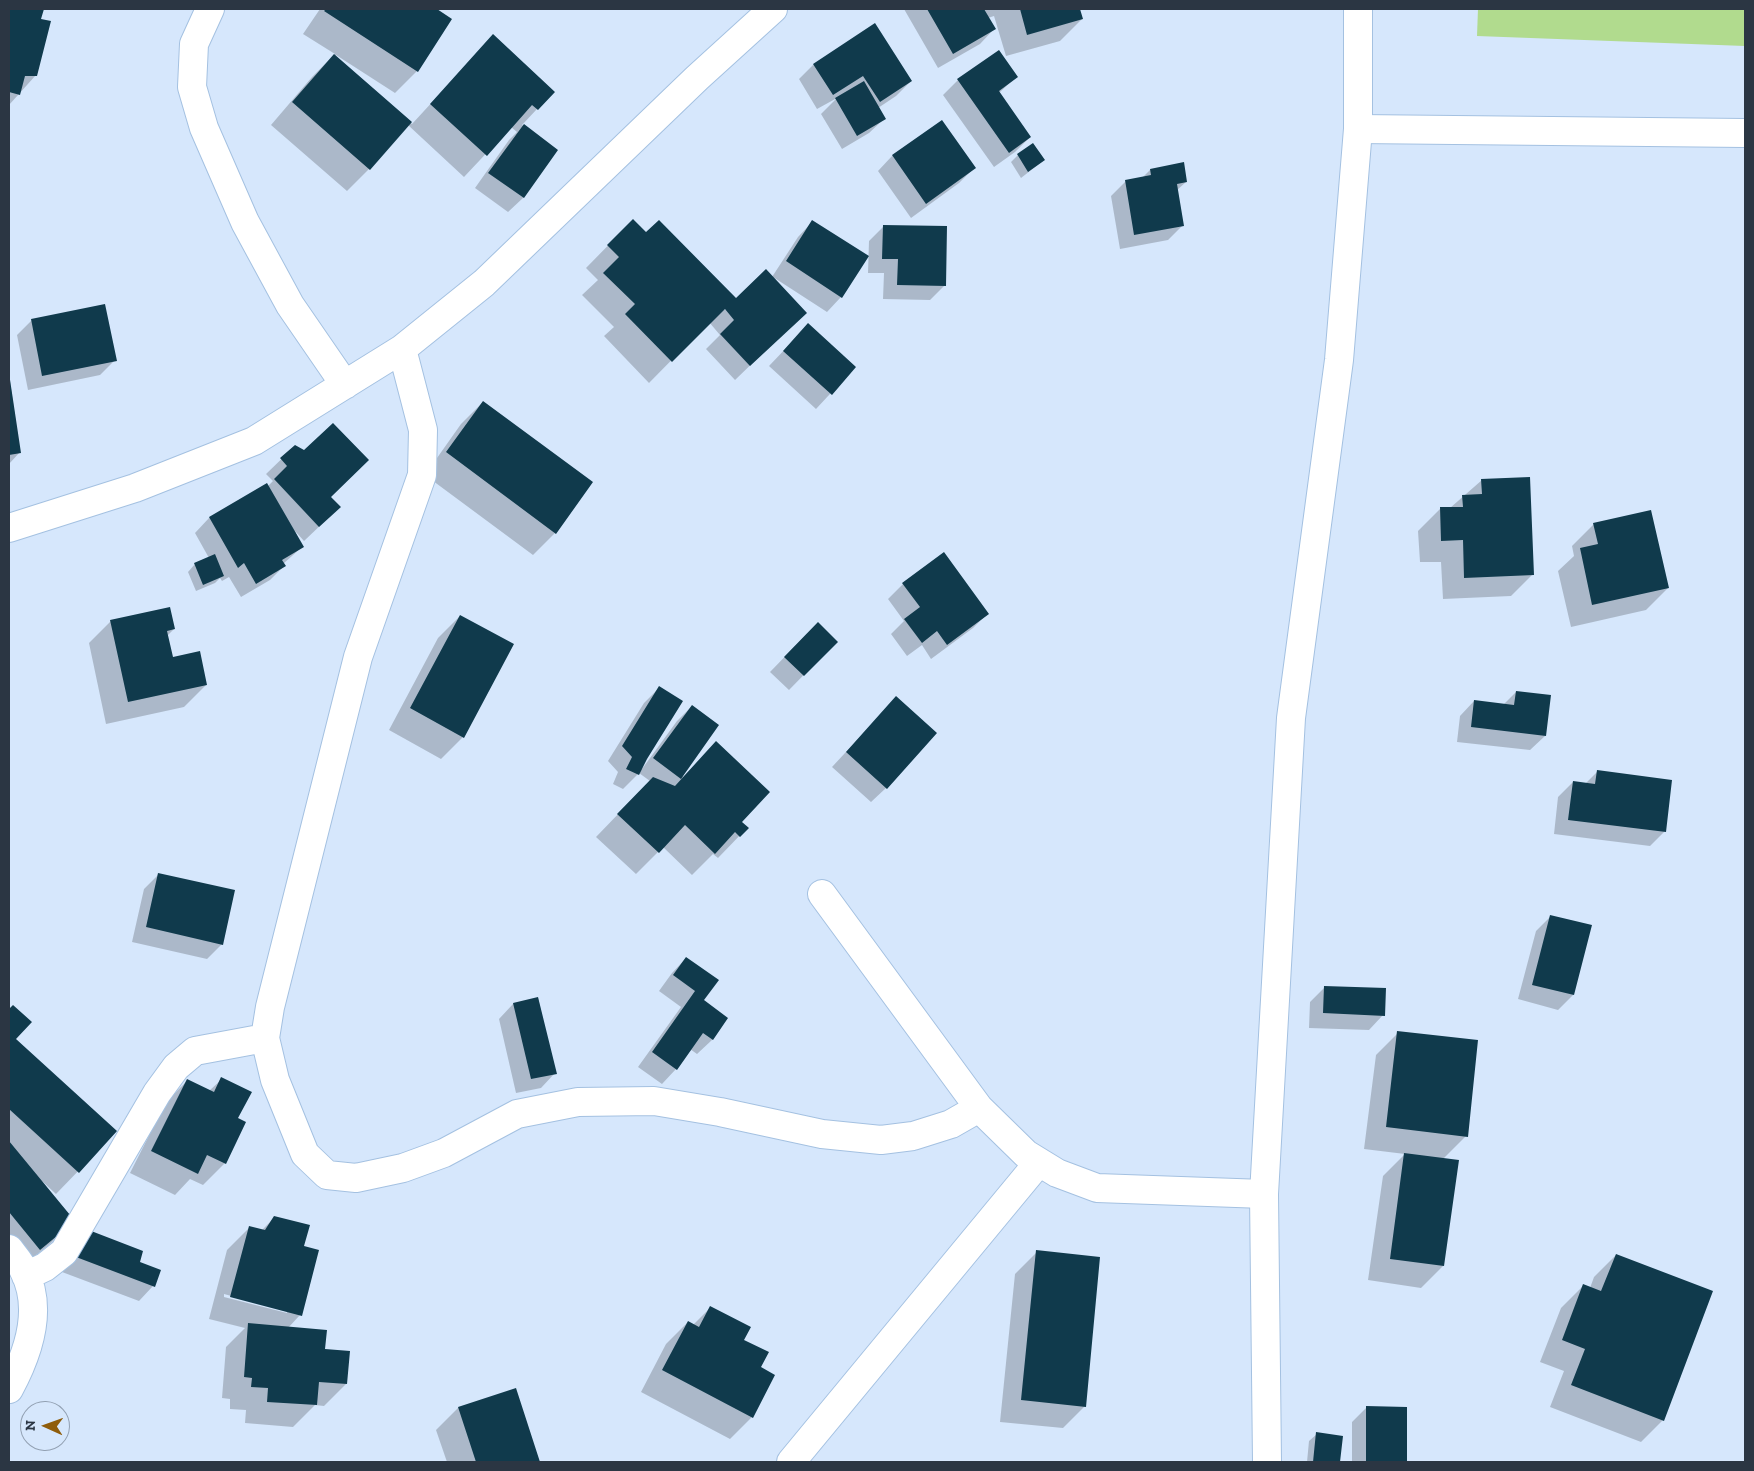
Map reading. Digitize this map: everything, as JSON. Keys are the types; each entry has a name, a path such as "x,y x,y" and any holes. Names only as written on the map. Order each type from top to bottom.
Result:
{"street":[{"path":"210,9 194,44 192,87 204,128 245,222 290,306 345,385"},
{"path":"9,528 135,488 254,441 402,349 484,283 697,78 773,9"},
{"path":"1267,1462 1264,1194 1291,718 1339,360 1358,129 1358,9"},
{"path":"1358,129 1745,133"},
{"path":"402,349 423,430 422,475 358,657 270,1007 265,1038 275,1080 305,1154 327,1175 356,1178 403,1168 444,1152 517,1114 578,1102 654,1101 720,1112 822,1134 880,1140 913,1136 951,1124 979,1108"},
{"path":"822,894 979,1108 1026,1154 1058,1173 1097,1188 1264,1194"},
{"path":"26,1276 45,1267 64,1252 157,1092 176,1066 195,1051 265,1038"},
{"path":"791,1462 1039,1162"},
{"path":"9,1249 24,1270 33,1300 32,1334 17,1374 9,1389"}],"green space":[{"path":"1478,9 1745,9 1745,46 1477,36"}],"building":[{"path":"9,9 44,9 41,19 51,21 37,76 25,76 20,95 9,92"},
{"path":"326,9 437,9 452,19 418,72 324,11"},
{"path":"927,9 984,9 996,29 953,54"},
{"path":"1020,9 1080,9 1083,19 1027,35"},
{"path":"875,23 912,81 880,102 863,76 833,95 813,64"},
{"path":"493,34 555,92 538,110 532,105 487,156 430,104"},
{"path":"999,50 1018,77 999,91 1031,137 1009,153 957,79"},
{"path":"334,54 412,122 370,170 292,102"},
{"path":"864,81 886,119 857,136 835,98"},
{"path":"942,120 976,168 926,204 892,155"},
{"path":"524,124 558,150 524,198 488,173"},
{"path":"1033,143 1045,160 1028,172 1017,154"},
{"path":"1184,162 1187,182 1177,184 1184,226 1134,235 1125,180 1151,175 1150,169"},
{"path":"633,219 646,232 659,220 736,298 766,269 807,313 750,366 720,334 734,320 725,309 672,362 625,314 635,304 603,273 619,257 607,245"},
{"path":"812,220 869,256 842,298 786,261"},
{"path":"883,225 947,226 946,286 897,285 898,259 882,259"},
{"path":"105,304 117,361 42,376 31,319"},
{"path":"808,323 856,367 832,395 783,351"},
{"path":"9,373 21,453 9,455"},
{"path":"483,401 593,482 556,534 446,452"},
{"path":"333,423 369,460 331,497 341,507 319,527 274,479 287,466 280,458 295,445 304,450"},
{"path":"1530,477 1534,575 1464,578 1463,540 1441,541 1440,507 1463,507 1462,495 1482,494 1481,479"},
{"path":"267,483 304,547 282,560 286,566 256,584 244,563 238,568 209,517"},
{"path":"1651,510 1669,588 1592,605 1580,548 1598,544 1593,523"},
{"path":"944,552 989,614 947,645 937,631 922,643 904,619 920,607 902,583"},
{"path":"215,554 224,576 203,585 194,563"},
{"path":"170,607 175,629 167,631 173,657 200,651 207,685 128,702 110,620"},
{"path":"460,615 514,644 464,738 410,708"},
{"path":"818,622 838,642 804,676 784,657"},
{"path":"659,686 683,701 639,775 626,769 632,757 622,746"},
{"path":"1516,691 1551,695 1546,736 1471,727 1474,700 1514,705"},
{"path":"896,696 937,733 887,789 846,752"},
{"path":"692,705 719,725 681,779 653,758"},
{"path":"716,741 770,792 742,822 749,828 740,837 735,832 715,854 685,825 659,853 617,814 653,777 675,786"},
{"path":"1597,770 1672,780 1666,832 1568,820 1573,781 1595,784"},
{"path":"158,873 235,890 223,945 146,927"},
{"path":"1550,915 1592,925 1574,995 1532,985"},
{"path":"686,957 719,980 704,1000 728,1018 713,1040 703,1033 677,1070 652,1052 695,991 673,975"},
{"path":"1324,986 1386,988 1385,1016 1323,1013"},
{"path":"538,997 557,1074 531,1079 513,1003"},
{"path":"13,1005 32,1022 16,1039 117,1131 79,1173 9,1109 9,1009"},
{"path":"1397,1031 1478,1040 1468,1137 1386,1127"},
{"path":"221,1077 252,1092 238,1118 246,1122 226,1164 207,1155 198,1174 151,1151 187,1079 214,1092"},
{"path":"9,1141 75,1221 40,1250 9,1212"},
{"path":"1404,1153 1459,1160 1444,1266 1390,1259"},
{"path":"274,1216 310,1225 304,1246 319,1250 302,1316 230,1297 249,1226 265,1230"},
{"path":"86,1229 143,1251 140,1262 161,1270 155,1287 76,1257"},
{"path":"1036,1250 1100,1257 1086,1407 1021,1400"},
{"path":"1616,1254 1713,1291 1664,1421 1571,1385 1585,1349 1562,1340 1583,1284 1601,1291"},
{"path":"710,1306 751,1327 744,1340 769,1352 761,1367 775,1375 753,1418 662,1370 688,1321 699,1327"},
{"path":"248,1323 327,1330 325,1349 350,1351 347,1384 319,1382 317,1405 267,1402 268,1388 251,1387 252,1378 244,1377"},
{"path":"516,1388 540,1462 476,1462 458,1407"},
{"path":"1366,1406 1407,1407 1407,1462 1366,1462"},
{"path":"1316,1432 1343,1436 1340,1462 1313,1462"}]}
